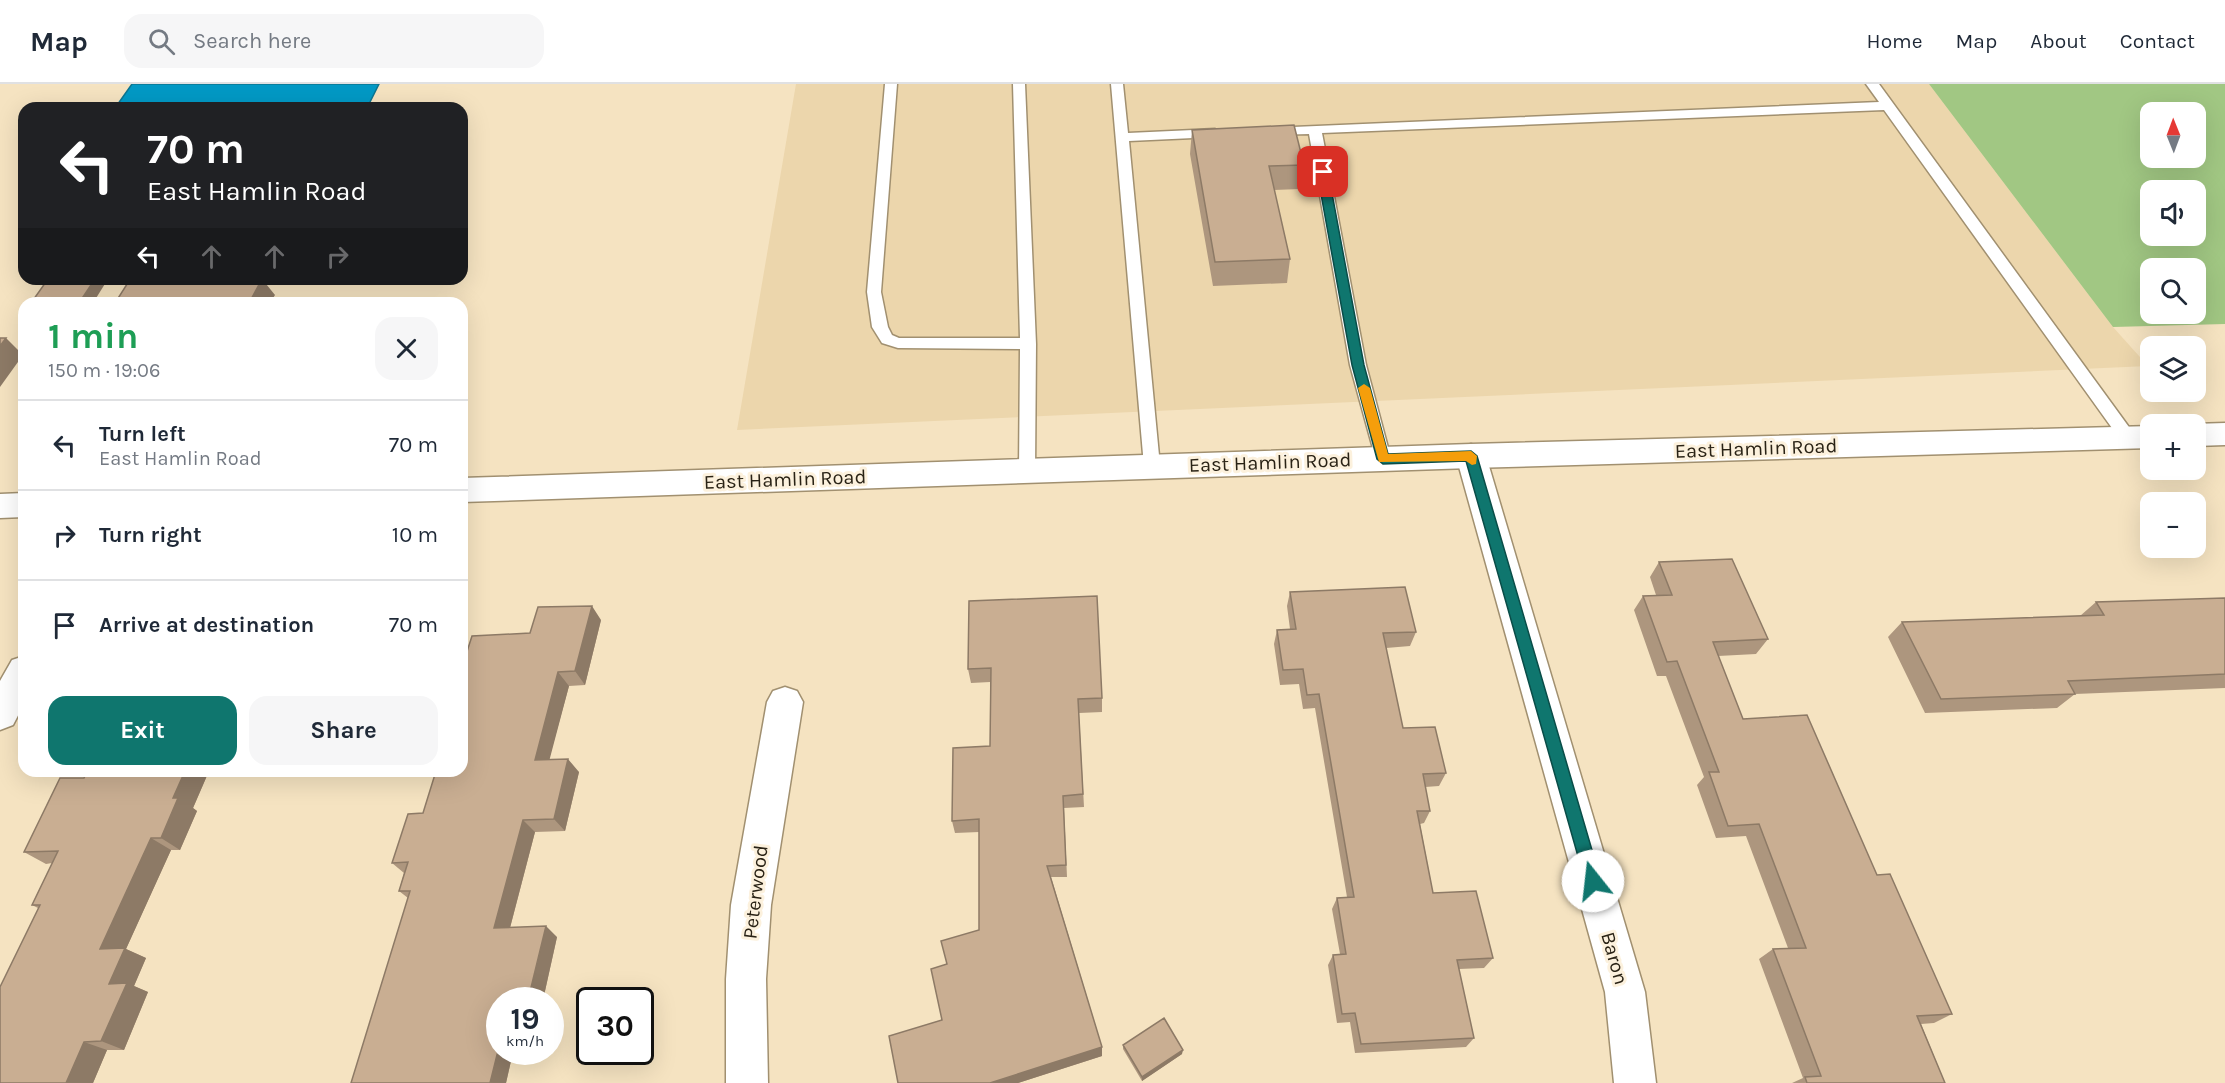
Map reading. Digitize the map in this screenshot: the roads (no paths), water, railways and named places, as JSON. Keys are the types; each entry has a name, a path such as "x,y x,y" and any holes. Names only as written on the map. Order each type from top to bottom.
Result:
{"street":[{"path":"2206,435 2225,434"},
{"name":"East Hamlin Road","path":"468,490 1152,466 2139,437"},
{"name":"Baron","path":"1471,456 1625,992 1635,1083"},
{"path":"0,506 18,505"},
{"path":"0,714 18,681"},
{"name":"Peterwood","path":"747,1083 745,991 751,904 785,702"}],"lane":[{"path":"891,84 874,292 880,327 887,339 898,343 1028,344"},
{"path":"1019,84 1028,344 1027,471"},
{"path":"1117,84 1120,137 1152,466"},
{"path":"1872,84 2139,437"},
{"path":"1258,131 1888,106"},
{"path":"1315,129 1358,365 1383,459"},
{"path":"1120,137 1223,133"}],"water":[{"path":"132,84 379,84 370,102 119,102"}]}
